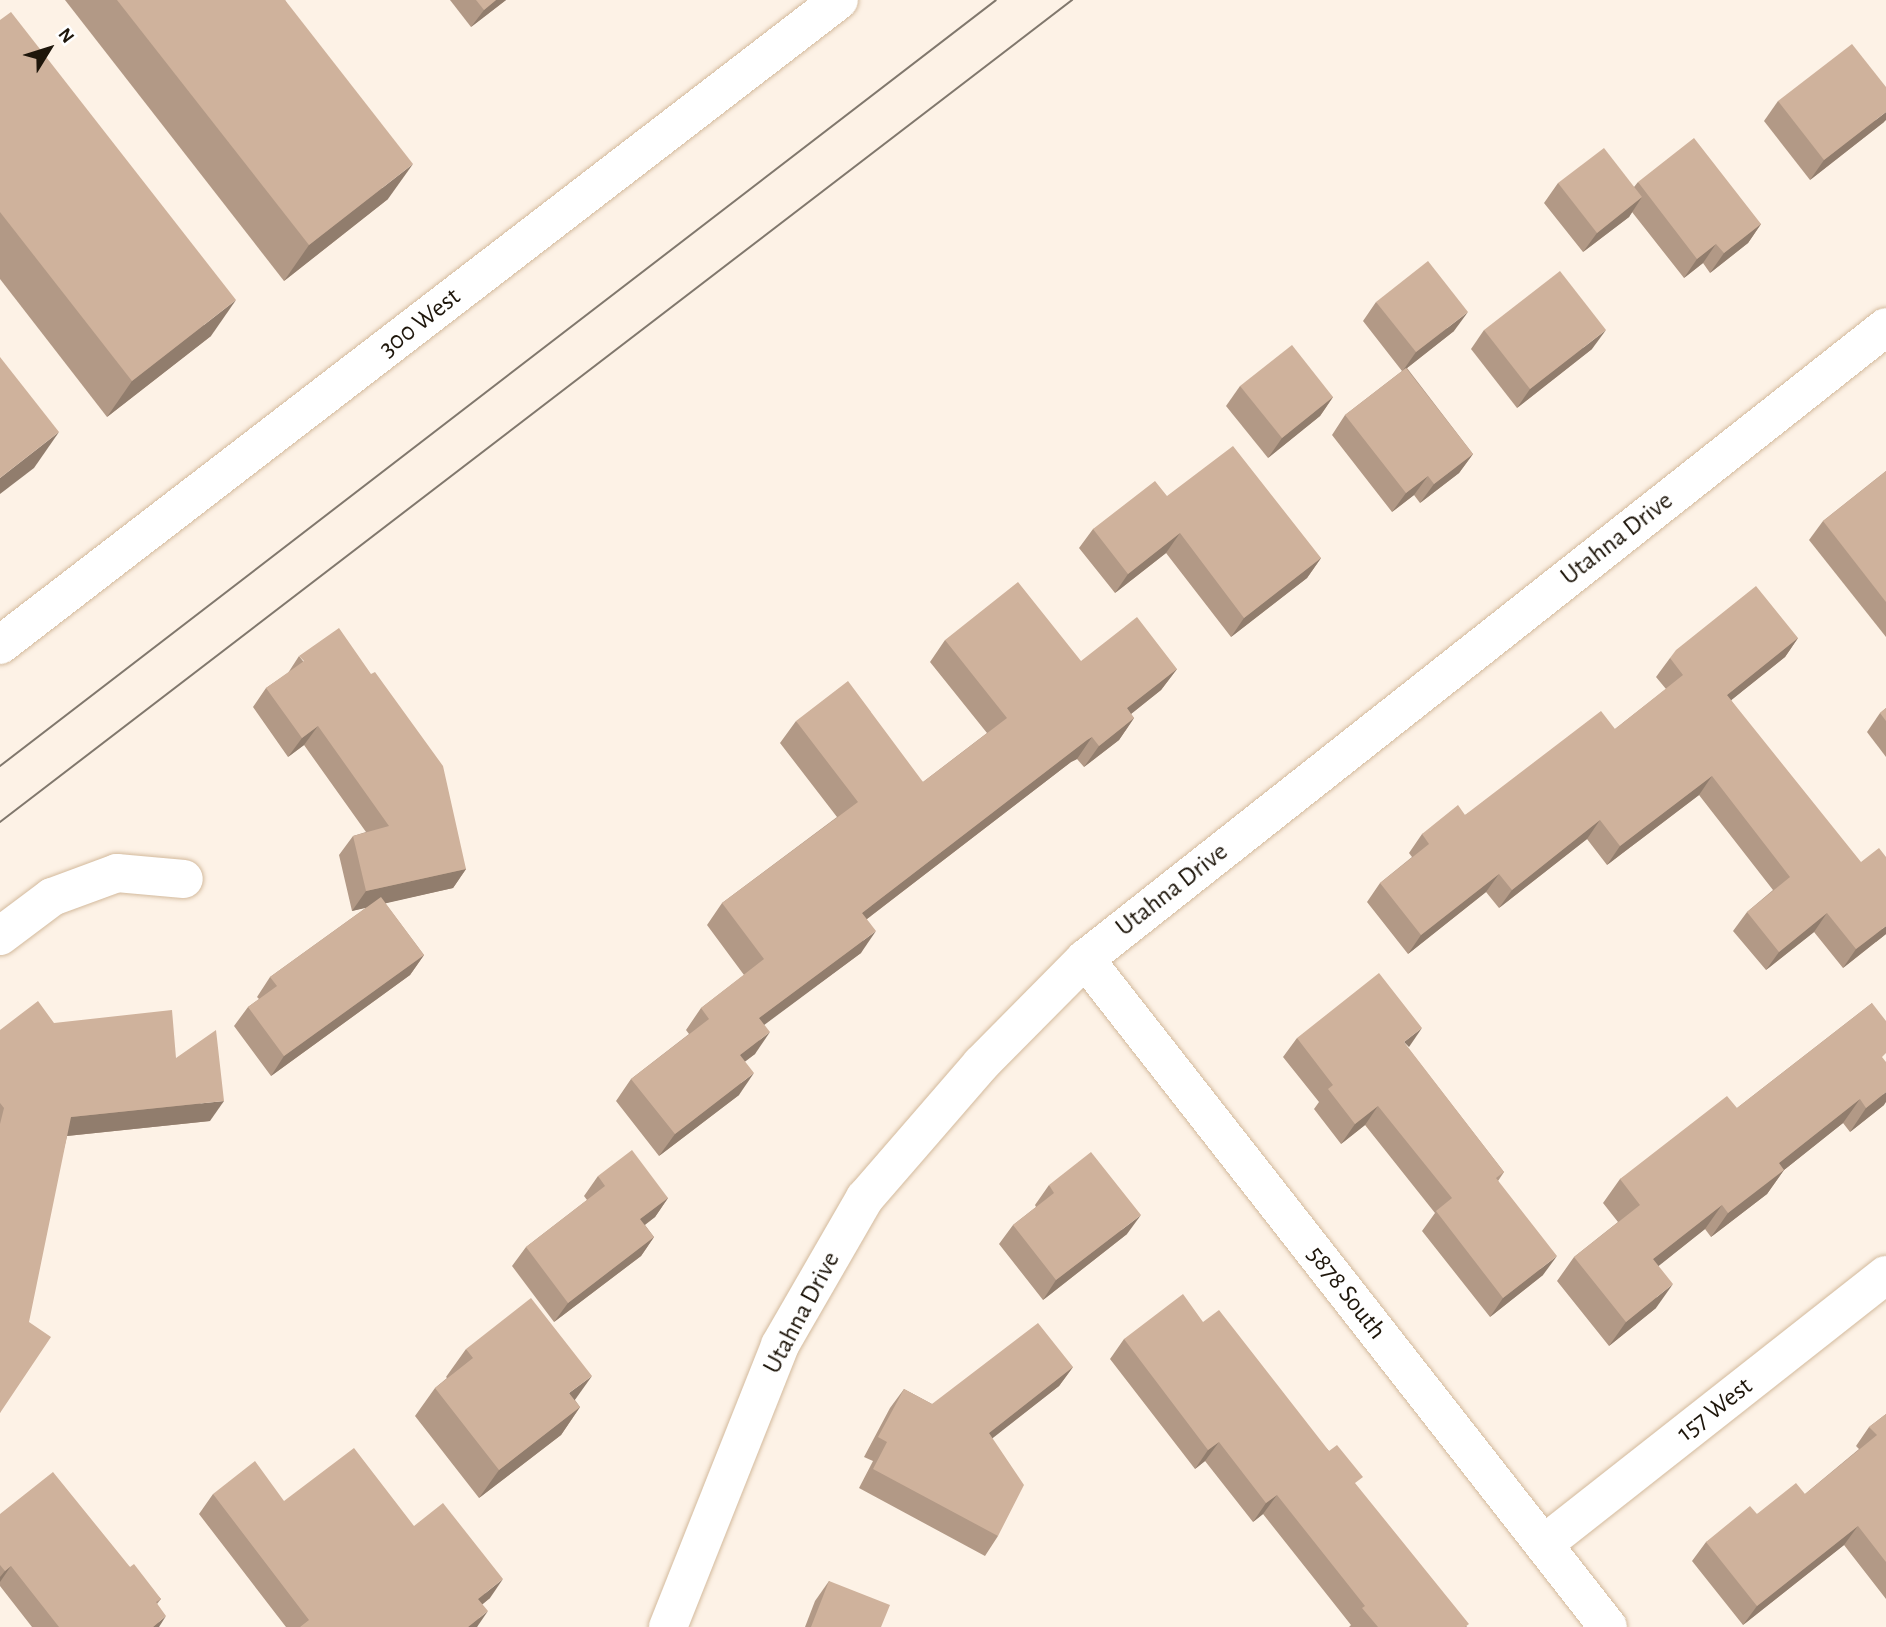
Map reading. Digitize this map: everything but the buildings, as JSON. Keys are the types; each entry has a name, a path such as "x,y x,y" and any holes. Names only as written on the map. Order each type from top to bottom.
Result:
{"street":[{"name":"300 West","path":"0,645 839,0"},
{"name":"Utahna Drive","path":"668,1627 780,1345 866,1199 981,1064 1085,959 1886,327"},
{"path":"0,936 52,897 117,873 184,879"},
{"name":"5878 South","path":"1085,959 1608,1627"},
{"name":"157 West","path":"1544,1544 1886,1275"}],"tram line":[{"path":"0,766 996,0"},
{"path":"0,822 1072,0"}]}
